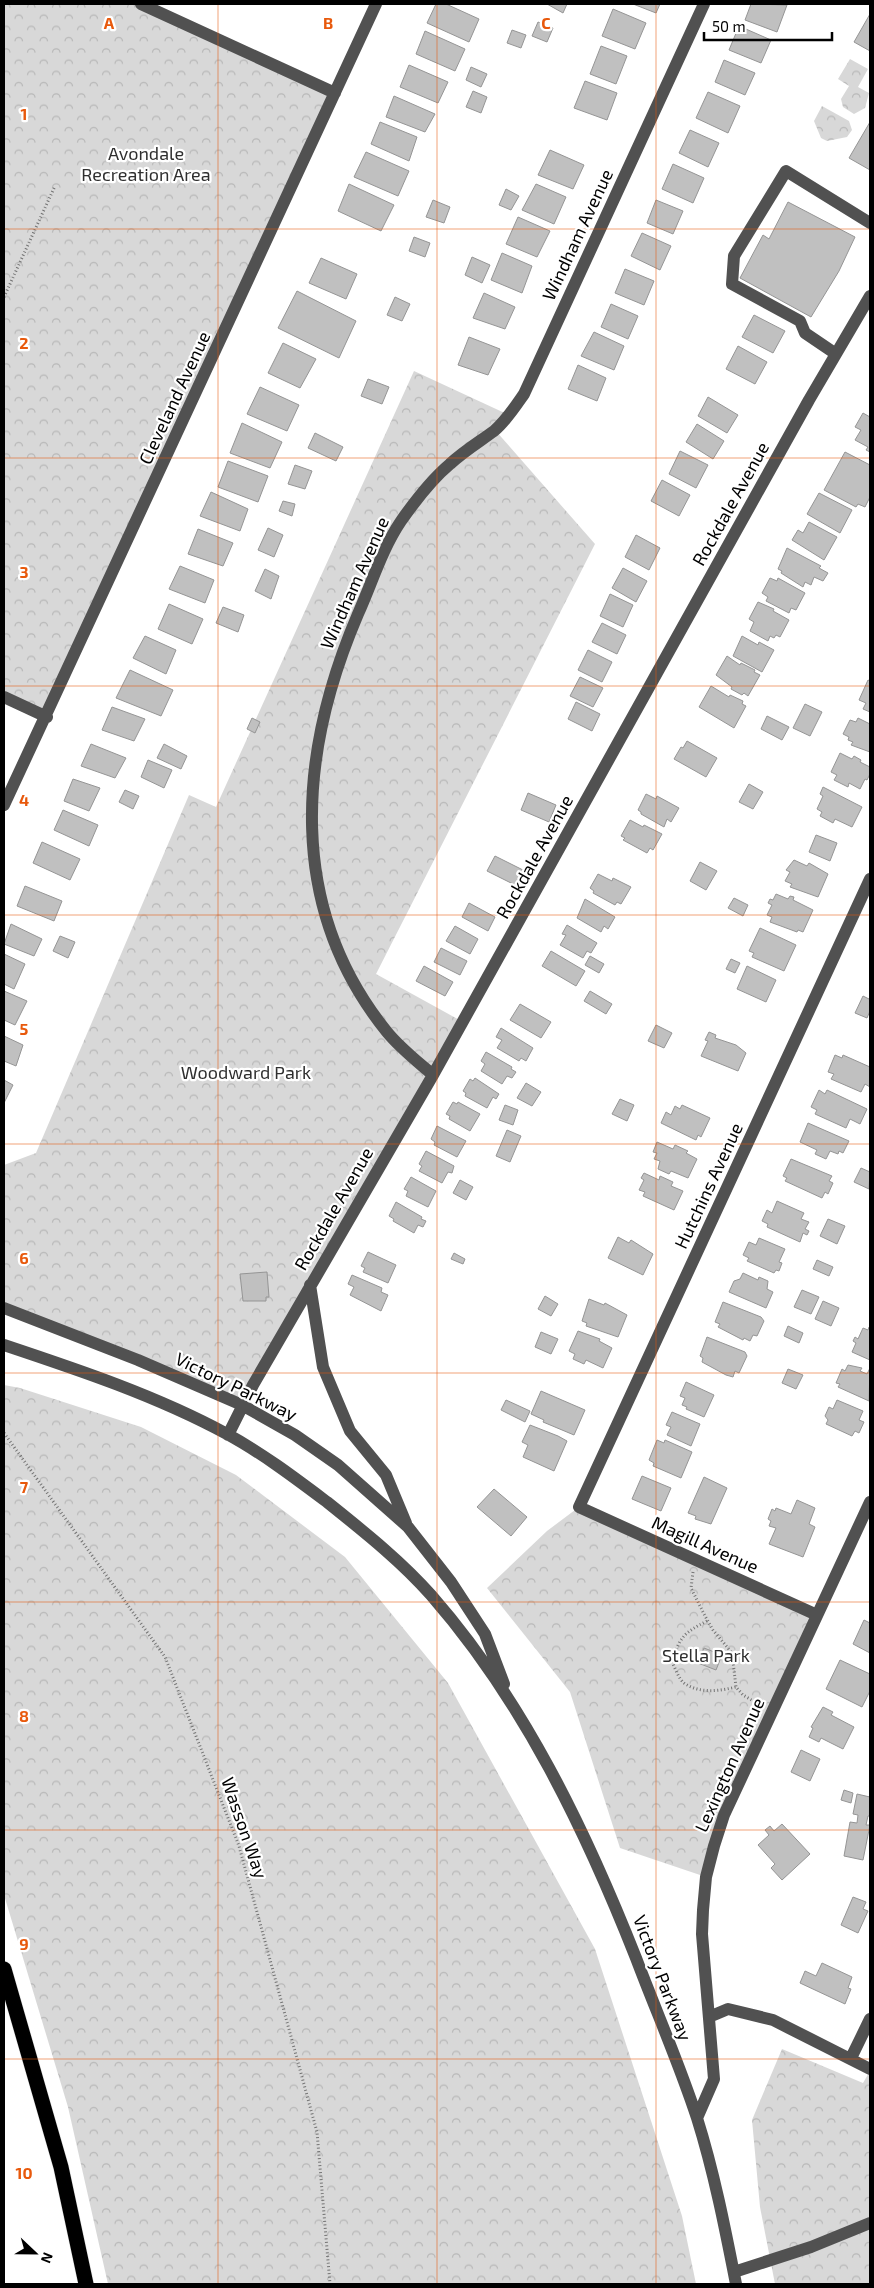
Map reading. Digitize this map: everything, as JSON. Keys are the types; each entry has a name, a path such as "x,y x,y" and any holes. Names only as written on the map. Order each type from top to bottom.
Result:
{"highway":[{"path":"4,1969 61,2167 86,2284"}],"street":[{"path":"141,4 335,93"},
{"name":"Cleveland Avenue","path":"4,805 47,717 376,4"},
{"name":"Windham Avenue","path":"433,1075 388,1034 364,1002 344,966 332,936 323,905 315,866 311,828 312,798 319,734 328,697 342,652 388,544 400,523 419,496 448,466 474,444 495,430 524,394 704,4"},
{"path":"836,354 805,333 800,321 732,284 734,256 786,171 870,223"},
{"name":"Rockdale Avenue","path":"228,1434 242,1405 310,1285 433,1075 870,296"},
{"path":"4,698 47,717"},
{"name":"Hutchins Avenue","path":"579,1507 870,880"},
{"path":"310,1285 323,1368 350,1432 386,1474 408,1527"},
{"name":"Victory Parkway","path":"4,1308 130,1356 242,1405 295,1435 338,1464 408,1527 451,1582 484,1634 511,1701"},
{"name":"Victory Parkway","path":"4,1345 71,1367 163,1404 228,1434 296,1478 396,1560 430,1594 511,1701 549,1768 591,1852 622,1923 697,2118 720,2200 735,2278"},
{"name":"Lexington Avenue","path":"697,2118 714,2079 702,1934 706,1877 714,1846 724,1815 870,1502"},
{"name":"Magill Avenue","path":"579,1507 817,1615"},
{"path":"709,2017 728,2009 773,2020 870,2068"},
{"path":"851,2058 870,2019"},
{"path":"735,2278 870,2223"}],"path":[{"path":"4,297 55,186"},
{"name":"Wasson Way","path":"4,1433 165,1657 240,1846 316,2132 330,2284"},
{"path":"697,1561 691,1577 691,1588 707,1621 732,1653 736,1687 743,1695 772,1711"},
{"path":"707,1621 687,1631 678,1640 672,1662 683,1682 701,1690 719,1691 736,1687"}],"green space":[{"name":"Avondale Recreation Area","path":"4,4 141,4 335,93 47,717 4,697"},
{"path":"850,59 868,69 858,87 869,93 865,108 854,114 843,107 841,99 849,86 838,79"},
{"path":"822,106 849,121 852,130 847,137 827,141 821,138 814,121"},
{"name":"Woodward Park","path":"414,371 509,415 495,430 595,544 376,974 463,1022 242,1405 4,1308 4,1165 36,1153 189,795 216,807"},
{"path":"4,1385 20,1388 141,1427 236,1475 345,1557 448,1683 595,1949 682,2216 696,2284 108,2284 68,2107 4,1895"},
{"name":"Stella Park","path":"579,1507 817,1615 724,1815 706,1877 620,1848 570,1692 487,1588 547,1531"},
{"path":"782,2049 863,2083 870,2071 870,2284 775,2284 760,2207 752,2120"}],"building":[{"path":"436,4 446,4 479,19 469,42 427,23"},
{"path":"547,4 567,4 563,13"},
{"path":"633,4 660,4 656,13"},
{"path":"751,4 787,5 777,32 745,20"},
{"path":"613,9 646,23 635,49 602,36"},
{"path":"870,14 870,51 854,42"},
{"path":"538,22 553,28 547,42 532,36"},
{"path":"739,26 771,40 761,63 729,50"},
{"path":"512,30 526,35 521,48 507,43"},
{"path":"425,31 465,49 455,71 416,54"},
{"path":"601,46 627,56 616,84 590,74"},
{"path":"724,60 755,73 745,95 715,82"},
{"path":"409,65 448,82 438,103 400,87"},
{"path":"471,67 487,74 481,87 466,80"},
{"path":"585,81 617,93 607,120 574,108"},
{"path":"473,91 487,97 481,113 466,107"},
{"path":"708,92 740,106 728,133 696,118"},
{"path":"394,96 435,114 425,132 386,117"},
{"path":"380,122 417,137 409,161 371,144"},
{"path":"870,122 870,170 849,158"},
{"path":"690,130 719,143 708,167 679,153"},
{"path":"550,150 584,165 573,189 538,175"},
{"path":"366,152 409,171 398,196 354,177"},
{"path":"673,164 704,178 693,203 662,189"},
{"path":"349,184 394,205 381,231 338,211"},
{"path":"536,184 566,197 554,224 522,210"},
{"path":"506,189 519,196 511,210 499,205"},
{"path":"433,200 450,207 444,223 426,217"},
{"path":"656,200 683,211 673,234 647,223"},
{"path":"788,202 855,237 839,271 811,317 740,278 763,235 769,239"},
{"path":"518,217 550,231 537,257 506,244"},
{"path":"642,233 671,246 660,270 631,256"},
{"path":"414,237 430,243 425,257 409,251"},
{"path":"502,253 532,266 522,293 491,280"},
{"path":"472,257 490,265 482,283 465,275"},
{"path":"321,258 357,274 346,299 309,283"},
{"path":"625,269 654,281 644,305 615,293"},
{"path":"297,291 356,321 339,358 278,328"},
{"path":"484,293 515,307 505,329 473,318"},
{"path":"395,297 410,304 402,321 387,315"},
{"path":"611,304 638,316 628,339 601,327"},
{"path":"754,315 785,331 773,353 742,337"},
{"path":"594,332 624,346 614,370 581,356"},
{"path":"469,337 500,349 488,375 458,365"},
{"path":"283,343 316,359 300,388 268,373"},
{"path":"738,346 767,362 755,384 726,369"},
{"path":"578,365 606,378 597,401 568,389"},
{"path":"368,379 389,387 382,404 361,396"},
{"path":"260,387 299,405 287,431 247,414"},
{"path":"708,397 738,415 727,433 698,416"},
{"path":"863,413 870,417 870,452 866,450 868,447 855,440 861,430 855,427"},
{"path":"242,423 282,442 270,468 230,453"},
{"path":"697,424 724,441 713,459 686,442"},
{"path":"315,433 343,447 336,461 308,448"},
{"path":"680,451 708,465 696,488 669,474"},
{"path":"845,452 870,465 870,497 865,507 858,504 856,507 824,490"},
{"path":"228,461 268,476 258,502 218,487"},
{"path":"295,465 312,471 305,489 288,484"},
{"path":"662,480 690,495 679,516 651,501"},
{"path":"211,492 248,509 240,531 200,516"},
{"path":"819,493 852,510 840,533 807,514"},
{"path":"283,501 295,504 292,516 279,511"},
{"path":"809,522 837,537 824,560 792,540 798,530 803,533"},
{"path":"268,528 283,535 274,557 258,550"},
{"path":"198,529 233,543 223,566 188,554"},
{"path":"636,535 660,548 649,570 625,557"},
{"path":"787,548 821,566 819,568 828,573 823,581 814,577 811,585 805,582 803,587 781,573 782,571 778,569"},
{"path":"180,566 214,580 205,603 169,589"},
{"path":"623,568 647,581 636,602 612,588"},
{"path":"265,569 279,576 271,599 255,591"},
{"path":"770,578 777,581 778,578 805,593 796,610 791,608 789,613 766,601 768,597 762,593"},
{"path":"610,594 633,605 623,627 600,616"},
{"path":"758,602 774,609 773,611 789,620 780,637 776,635 774,638 770,636 768,641 750,631 754,622 749,619"},
{"path":"169,604 203,619 192,644 158,629"},
{"path":"223,607 244,615 238,632 216,623"},
{"path":"602,623 626,635 617,654 592,642"},
{"path":"145,636 176,650 166,674 133,658"},
{"path":"742,636 758,645 759,642 774,650 762,672 733,656"},
{"path":"588,650 612,662 602,682 578,670"},
{"path":"727,656 740,665 741,663 755,670 754,672 760,675 748,696 731,689 732,687 716,675"},
{"path":"130,670 173,690 161,716 116,698"},
{"path":"580,677 603,688 593,707 570,696"},
{"path":"868,680 870,681 870,712 863,709 866,703 859,700"},
{"path":"711,686 729,697 730,695 743,701 742,704 746,706 734,728 699,707"},
{"path":"576,702 600,714 592,731 568,719"},
{"path":"805,704 822,712 810,736 793,728"},
{"path":"112,707 145,719 134,741 102,730"},
{"path":"767,716 789,727 782,740 761,729"},
{"path":"252,718 260,722 255,733 247,729"},
{"path":"858,718 870,724 870,752 851,745 853,742 848,740 849,737 843,734 850,720 856,722"},
{"path":"687,741 717,758 706,777 674,759"},
{"path":"91,744 126,758 115,778 81,766"},
{"path":"164,744 187,756 181,769 157,758"},
{"path":"840,753 852,759 854,756 861,760 860,762 870,767 870,774 860,789 849,783 848,787 834,780 837,775 831,772"},
{"path":"148,760 172,770 164,788 141,777"},
{"path":"73,779 100,788 89,811 64,801"},
{"path":"749,784 763,792 753,809 739,802"},
{"path":"823,787 862,807 852,827 835,819 833,823 820,816 822,812 817,809 823,796 820,794"},
{"path":"125,790 139,796 133,809 119,802"},
{"path":"528,793 556,805 549,822 521,810"},
{"path":"646,794 656,799 657,796 679,808 671,822 667,819 664,827 641,814 638,810"},
{"path":"63,810 98,825 89,846 54,830"},
{"path":"630,820 662,834 653,850 650,848 647,853 623,840 625,838 621,836"},
{"path":"816,835 837,843 830,861 809,852"},
{"path":"42,842 80,859 70,880 33,863"},
{"path":"495,856 523,870 515,885 487,871"},
{"path":"794,860 807,866 809,863 828,874 818,897 790,887 792,884 785,881 790,872 786,870"},
{"path":"700,862 717,871 706,890 690,881"},
{"path":"598,874 612,881 613,878 631,887 621,904 617,902 615,905 593,893 594,891 590,888"},
{"path":"25,886 62,901 54,921 17,906"},
{"path":"776,894 788,899 790,896 794,897 793,900 813,910 803,932 798,930 797,932 770,922 772,917 767,915 772,905 768,903 770,899 773,900"},
{"path":"734,898 748,905 743,916 728,908"},
{"path":"585,899 615,917 608,929 604,926 601,932 577,918"},
{"path":"469,903 495,917 488,931 462,917"},
{"path":"11,924 42,939 34,956 4,944"},
{"path":"567,925 597,943 591,953 587,951 583,958 560,945 566,935 562,934"},
{"path":"455,926 478,939 470,954 446,941"},
{"path":"760,928 796,945 784,971 752,957 754,953 749,951"},
{"path":"60,936 75,942 68,958 53,951"},
{"path":"441,948 467,961 460,975 434,962"},
{"path":"551,951 585,971 576,986 542,966"},
{"path":"4,954 25,964 14,989 4,984"},
{"path":"590,956 604,964 599,973 585,965"},
{"path":"731,959 740,963 735,973 726,969"},
{"path":"424,966 453,982 445,996 416,981"},
{"path":"747,966 776,980 766,1002 737,989"},
{"path":"4,991 27,1001 15,1025 4,1020"},
{"path":"590,991 612,1004 606,1014 584,1001"},
{"path":"863,996 869,999 870,997 870,1011 867,1018 855,1013"},
{"path":"520,1004 551,1022 541,1038 510,1020"},
{"path":"656,1025 672,1033 664,1048 648,1041"},
{"path":"501,1028 533,1048 526,1061 521,1058 519,1061 497,1048 502,1040 496,1037"},
{"path":"709,1032 716,1035 715,1038 736,1045 746,1053 738,1071 701,1056 708,1041 705,1040"},
{"path":"4,1036 23,1045 16,1066 4,1061"},
{"path":"486,1052 512,1067 511,1069 516,1072 512,1078 507,1076 502,1084 481,1071 485,1064 481,1061"},
{"path":"835,1055 842,1058 843,1055 870,1067 870,1087 865,1084 861,1092 831,1079 834,1074 828,1072"},
{"path":"475,1078 499,1094 496,1099 493,1097 487,1108 465,1096 466,1093 463,1091 470,1079 473,1081"},
{"path":"4,1080 13,1085 4,1103"},
{"path":"526,1083 541,1092 532,1106 517,1098"},
{"path":"819,1090 825,1094 827,1090 867,1109 860,1124 850,1119 846,1128 815,1114 817,1110 811,1107"},
{"path":"620,1099 634,1105 627,1121 612,1114"},
{"path":"453,1102 457,1104 458,1102 480,1114 470,1131 449,1119 450,1116 446,1114"},
{"path":"505,1105 518,1110 513,1125 499,1120"},
{"path":"682,1105 710,1118 701,1137 698,1135 696,1140 661,1123 666,1112 671,1115 675,1106 680,1109"},
{"path":"808,1123 849,1141 843,1153 839,1151 838,1154 830,1151 826,1159 815,1154 817,1150 800,1142"},
{"path":"437,1126 466,1141 457,1157 434,1145 435,1142 431,1139"},
{"path":"507,1130 521,1136 510,1162 496,1156"},
{"path":"657,1142 673,1149 675,1145 688,1151 686,1153 697,1159 688,1178 671,1171 669,1174 658,1169 660,1161 654,1159 657,1153 653,1152"},
{"path":"426,1151 454,1166 452,1173 448,1172 442,1183 419,1171 422,1166 419,1164"},
{"path":"791,1159 832,1176 829,1181 833,1183 828,1194 825,1192 822,1198 785,1181 787,1178 783,1176"},
{"path":"861,1168 870,1172 869,1189 854,1182"},
{"path":"644,1173 659,1180 660,1176 673,1182 671,1186 683,1191 674,1210 643,1196 645,1192 639,1190 644,1180 641,1178"},
{"path":"411,1177 436,1191 428,1207 406,1196 408,1191 404,1189"},
{"path":"460,1180 473,1187 466,1200 453,1193"},
{"path":"777,1201 804,1213 801,1219 809,1222 805,1229 809,1231 807,1235 803,1233 800,1242 767,1227 768,1224 762,1221 767,1210 772,1213"},
{"path":"396,1202 422,1217 421,1219 426,1221 423,1227 418,1225 414,1233 393,1221 394,1219 389,1216"},
{"path":"828,1219 845,1226 837,1244 820,1236"},
{"path":"618,1237 629,1243 631,1240 653,1254 643,1275 608,1258"},
{"path":"759,1238 785,1249 779,1262 782,1263 779,1271 776,1270 774,1273 747,1261 749,1258 743,1255 749,1242 756,1245"},
{"path":"368,1252 396,1265 388,1283 363,1272 365,1268 361,1266"},
{"path":"454,1253 465,1259 463,1264 451,1259"},
{"path":"817,1260 833,1267 829,1276 813,1269"},
{"path":"267,1272 269,1297 266,1297 266,1301 243,1301 240,1274"},
{"path":"743,1273 758,1280 759,1277 768,1281 767,1289 773,1292 766,1308 729,1292 734,1281 740,1279"},
{"path":"352,1275 382,1288 381,1292 388,1295 381,1311 350,1295 354,1287 348,1284"},
{"path":"802,1290 819,1297 811,1314 794,1307"},
{"path":"545,1296 558,1304 551,1316 538,1309"},
{"path":"589,1299 604,1305 605,1303 627,1315 618,1337 586,1326 587,1323 582,1321"},
{"path":"823,1301 839,1308 831,1326 815,1319"},
{"path":"723,1302 761,1317 764,1321 757,1336 753,1335 750,1341 744,1338 743,1340 718,1327 720,1324 715,1322"},
{"path":"788,1326 803,1333 799,1343 784,1336"},
{"path":"869,1327 870,1360 852,1352 856,1343 853,1341 855,1337 858,1339 863,1328 868,1330"},
{"path":"578,1331 600,1339 599,1341 612,1348 603,1368 586,1360 584,1364 573,1359 575,1354 569,1351"},
{"path":"541,1332 558,1339 551,1354 535,1347"},
{"path":"707,1337 745,1352 747,1356 739,1373 735,1371 733,1377 726,1375 702,1362 703,1358 700,1356"},
{"path":"848,1365 862,1368 860,1371 867,1374 870,1368 869,1401 838,1387 840,1384 836,1383 842,1369 845,1371"},
{"path":"788,1369 803,1375 796,1389 782,1383"},
{"path":"686,1382 714,1395 704,1417 686,1409 687,1407 682,1405 685,1398 680,1396"},
{"path":"541,1391 585,1410 574,1435 543,1422 544,1420 531,1414"},
{"path":"506,1400 530,1411 525,1422 501,1410"},
{"path":"837,1400 863,1411 859,1420 864,1422 859,1433 855,1431 852,1436 826,1424 828,1420 825,1416 829,1407 833,1409"},
{"path":"672,1412 700,1424 691,1446 667,1435 671,1427 666,1425"},
{"path":"530,1425 567,1441 554,1471 523,1457 528,1445 522,1442"},
{"path":"657,1440 664,1443 665,1440 692,1452 681,1478 653,1466 654,1463 649,1460"},
{"path":"642,1476 671,1488 661,1511 632,1499"},
{"path":"704,1477 727,1488 711,1524 695,1519 696,1516 688,1513"},
{"path":"494,1489 527,1517 511,1536 477,1507"},
{"path":"797,1500 815,1508 809,1524 815,1527 803,1557 769,1544 776,1528 769,1526 771,1521 768,1519 772,1509 775,1511 776,1508 791,1514"},
{"path":"864,1620 870,1623 870,1653 853,1644"},
{"path":"704,1648 722,1655 716,1670 698,1663"},
{"path":"840,1660 870,1674 870,1691 862,1707 826,1689"},
{"path":"823,1707 833,1712 831,1715 854,1727 843,1749 821,1738 819,1742 809,1737 813,1728 811,1727"},
{"path":"801,1750 820,1759 810,1781 791,1772"},
{"path":"844,1790 853,1793 851,1803 841,1800"},
{"path":"857,1794 870,1797 870,1816 868,1816 866,1825 870,1825 863,1860 844,1856 850,1822 857,1823 858,1815 853,1814"},
{"path":"782,1824 810,1854 782,1880 771,1868 775,1864 758,1845 769,1835 765,1830 770,1826 774,1831"},
{"path":"853,1897 866,1902 863,1909 868,1911 858,1933 841,1925"},
{"path":"822,1963 852,1977 848,1988 851,1989 845,2004 800,1983 805,1971 816,1976"}]}
